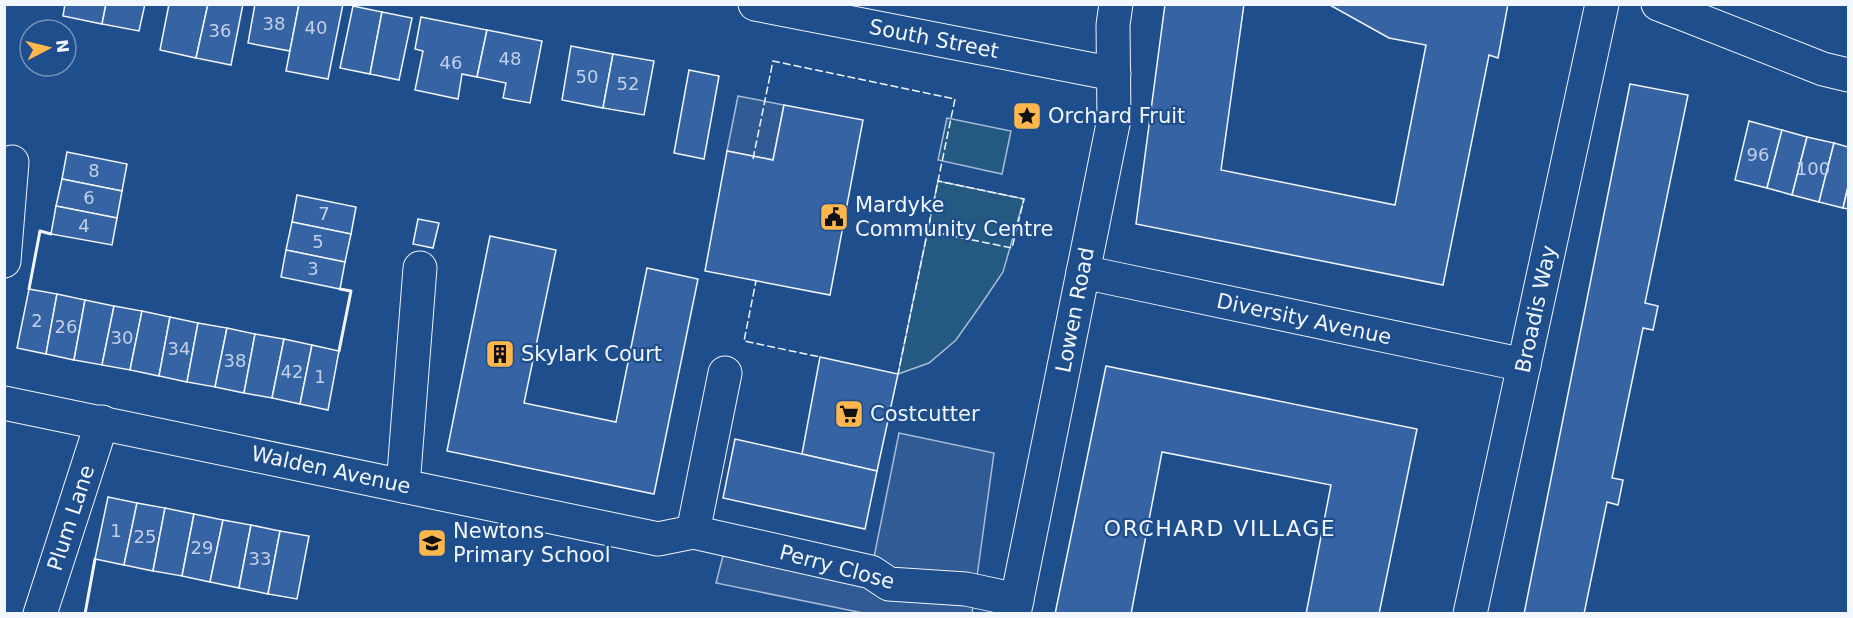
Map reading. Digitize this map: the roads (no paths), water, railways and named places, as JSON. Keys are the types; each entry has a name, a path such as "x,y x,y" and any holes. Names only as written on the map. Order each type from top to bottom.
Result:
{"street":[{"name":"South Street","path":"755,4 1114,74"},
{"name":"Lowen Road","path":"1015,607 1114,119 1116,4"},
{"name":"Broadis Way","path":"1470,614 1602,4"},
{"path":"1658,4 1823,69 1848,75"},
{"path":"4,261 12,162"},
{"path":"403,486 420,268"},
{"name":"Diversity Avenue","path":"1083,272 1524,365"},
{"path":"693,532 725,373"},
{"name":"Walden Avenue","path":"4,403 658,539"},
{"name":"Plum Lane","path":"40,614 102,422"},
{"name":"Perry Close","path":"658,539 693,532 871,572 889,584 966,589 1015,607"}],"place":[{"name":"Orchard Fruit","path":"1027,116"},
{"name":"Mardyke Community Centre","path":"834,217"},
{"name":"Skylark Court","path":"500,354"},
{"name":"Costcutter","path":"849,414"},
{"name":"Newtons Primary School","path":"432,543"}],"district":[{"name":"ORCHARD VILLAGE","path":"1220,528"}]}
